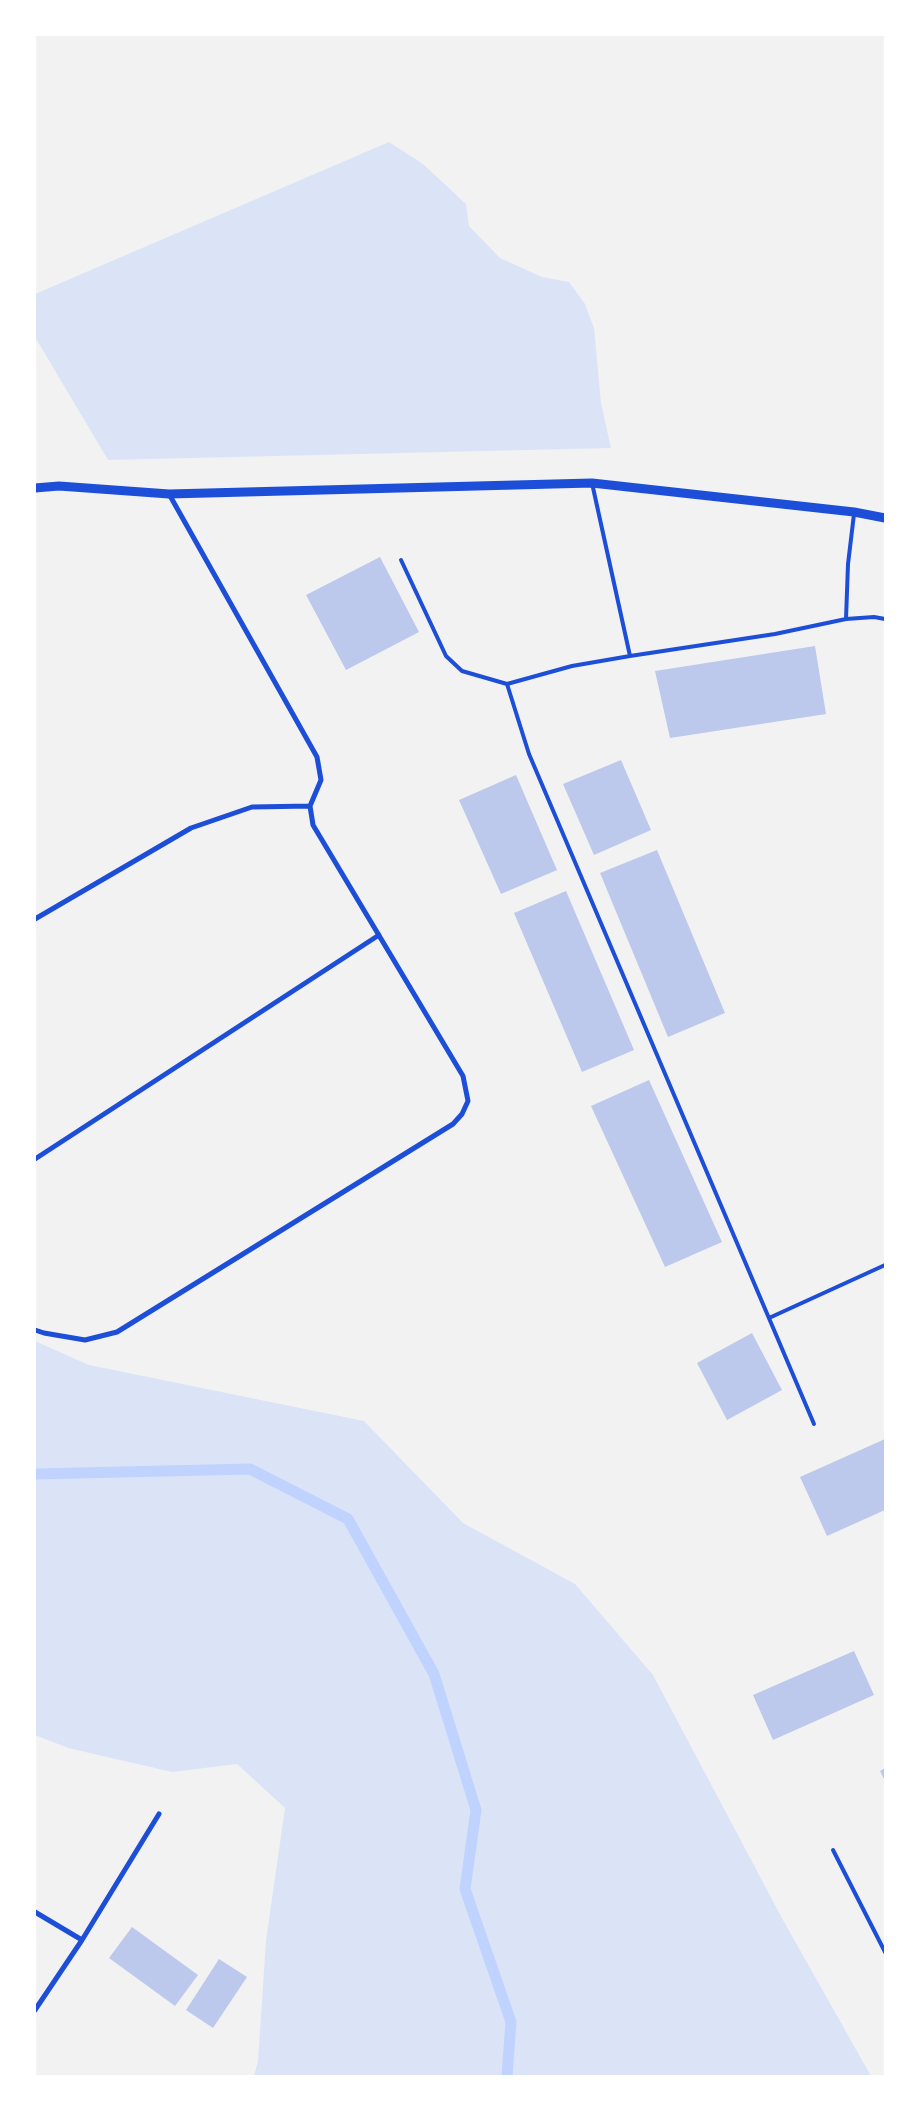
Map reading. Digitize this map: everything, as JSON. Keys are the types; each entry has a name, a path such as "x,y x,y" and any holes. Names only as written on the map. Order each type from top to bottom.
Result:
{"street":[{"path":"35,488 59,486 168,494 592,483 854,512 885,518"},
{"path":"35,1330 44,1334 84,1340 117,1332 453,1124 468,1101 463,1076 313,825 310,806 320,780 317,756 168,494"},
{"path":"35,919 191,828 252,807 310,806"},
{"path":"35,1158 379,935"},
{"path":"35,2010 82,1940 159,1814"},
{"path":"35,1912 82,1940"}],"lane":[{"path":"592,483 630,656"},
{"path":"846,619 848,564 854,512"},
{"path":"401,560 446,656 462,671 507,684 572,666 630,656 775,634 846,619 874,617 885,619"},
{"path":"507,684 529,754 814,1424"},
{"path":"768,1318 885,1266"},
{"path":"832,1850 885,1952"}],"shaded area":[{"path":"389,142 423,164 466,204 469,226 500,258 542,277 569,282 585,304 594,328 601,403 611,448 108,460 35,337 35,294"},
{"path":"35,1341 89,1365 364,1421 463,1523 575,1584 653,1675 783,1920 871,2076 254,2076 258,2061 266,1940 285,1808 237,1764 172,1772 68,1748 35,1735"}],"building":[{"path":"380,557 419,632 346,670 306,595"},
{"path":"815,646 826,714 670,738 655,671"},
{"path":"621,760 651,830 594,855 563,784"},
{"path":"516,775 557,870 501,894 459,800"},
{"path":"657,850 725,1013 668,1037 600,873"},
{"path":"566,891 634,1050 582,1072 514,913"},
{"path":"649,1080 722,1242 665,1267 591,1106"},
{"path":"752,1333 782,1390 727,1420 697,1363"},
{"path":"885,1439 885,1510 827,1536 800,1477"},
{"path":"854,1651 874,1695 773,1740 753,1695"},
{"path":"885,1768 885,1781 880,1771"},
{"path":"132,1927 198,1975 175,2006 109,1958"},
{"path":"219,1959 247,1977 213,2028 186,2010"}],"waterway":[{"path":"35,1474 250,1469 348,1519 434,1674 476,1810 465,1889 511,2022 507,2076"}]}
